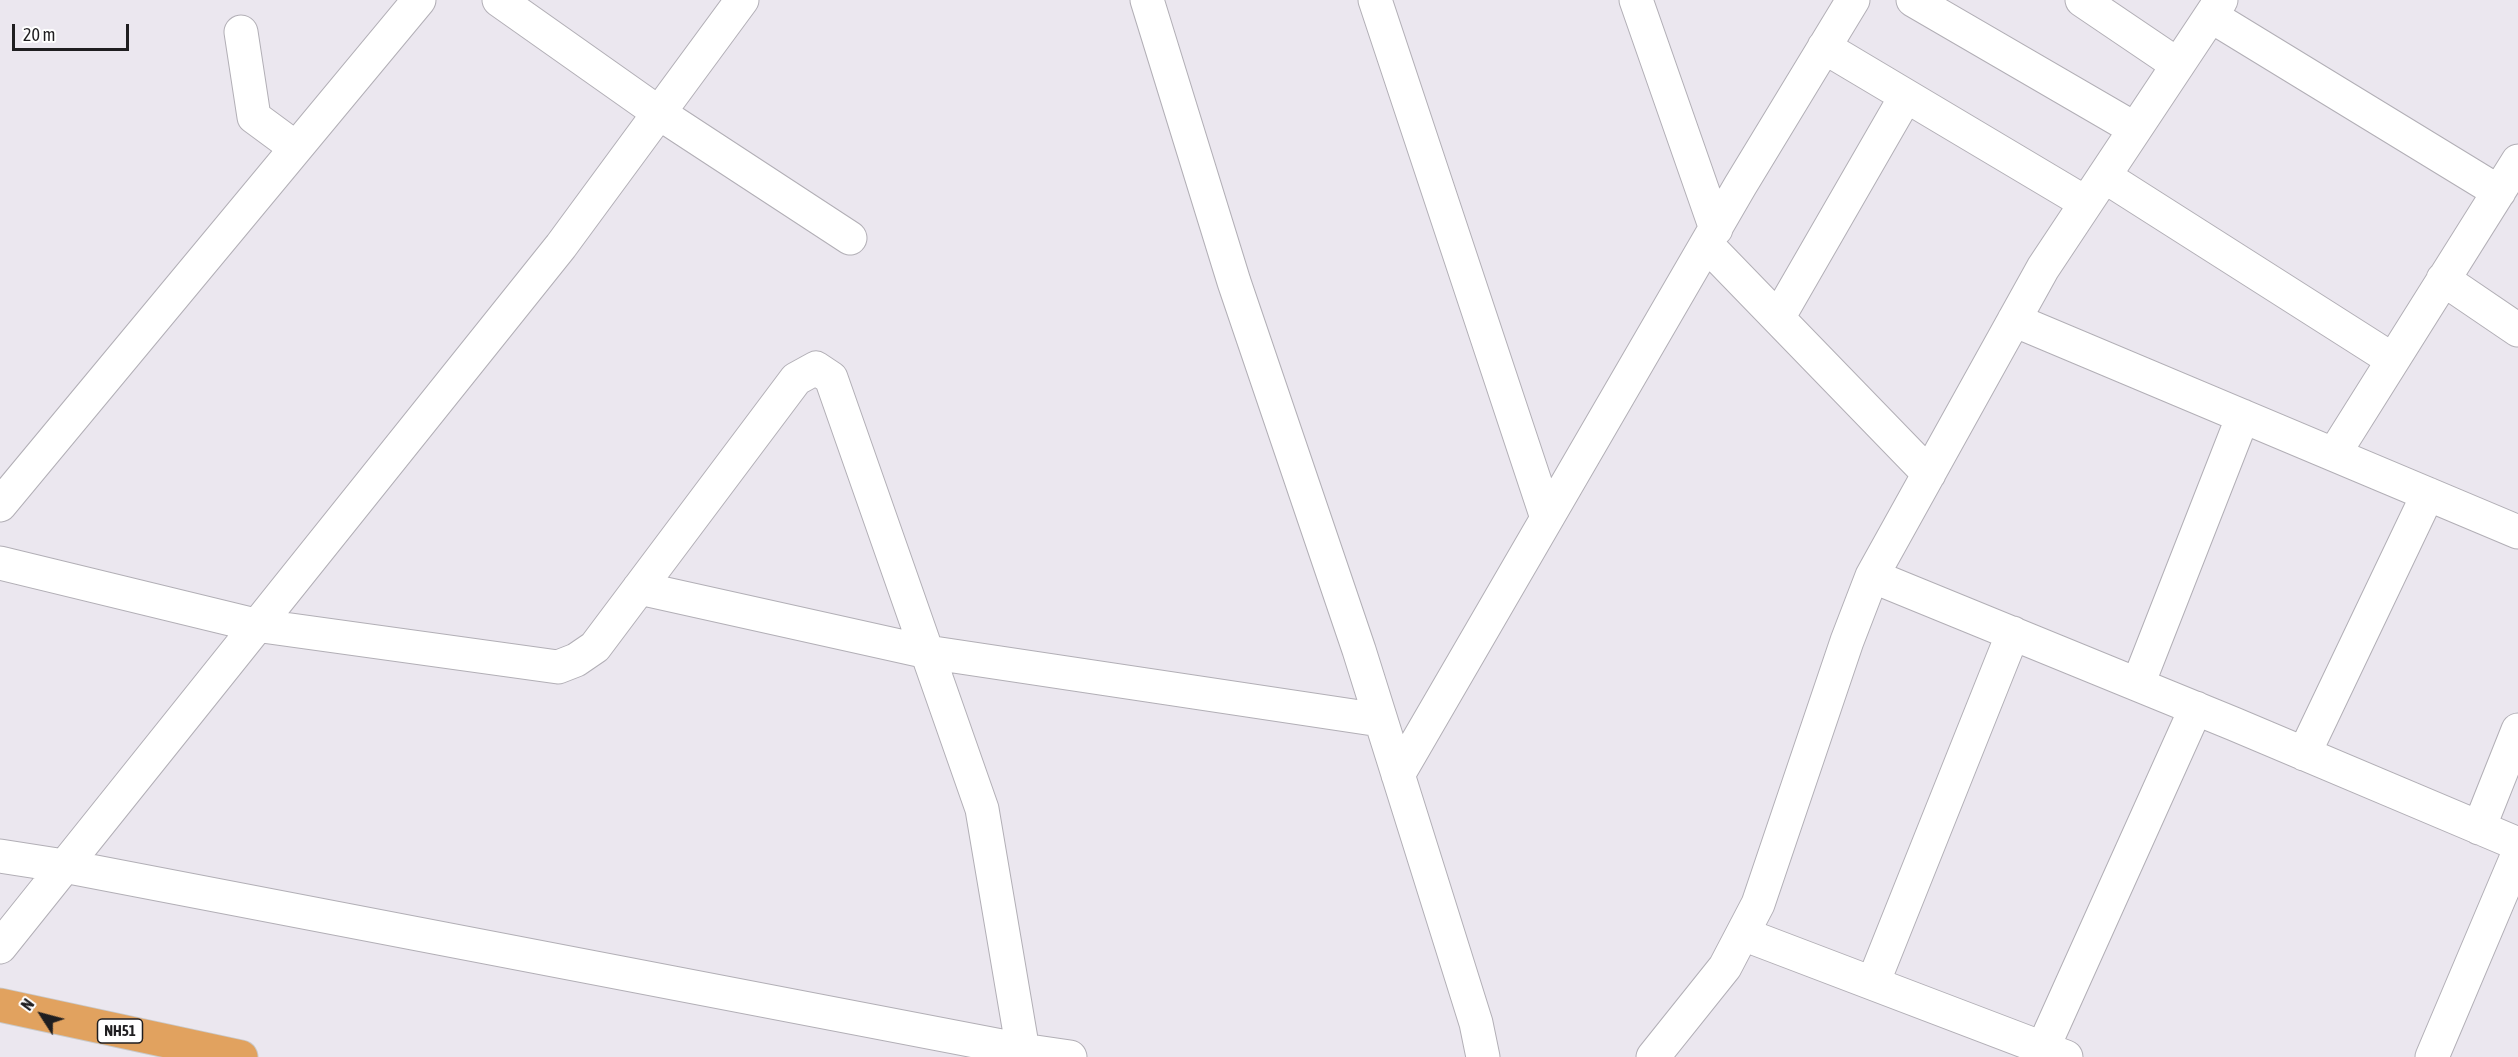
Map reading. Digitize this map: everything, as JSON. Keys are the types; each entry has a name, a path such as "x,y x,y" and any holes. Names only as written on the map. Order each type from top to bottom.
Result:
{"highway":[{"name":"NH51","path":"0,1005 241,1057"}],"street":[{"path":"0,505 419,0"},
{"path":"499,0 659,113 850,238"},
{"path":"0,946 561,246 742,0"},
{"path":"1147,0 1234,282 1398,775 1476,1023 1483,1057"},
{"path":"1375,0 1547,518"},
{"path":"1636,0 1712,237 1778,318 1929,474"},
{"path":"1398,775 1740,186 1853,0"},
{"path":"1913,0 2134,129"},
{"path":"2082,0 2178,65"},
{"path":"1653,1057 1725,967 1758,904 1847,641 1872,576 2043,268 2216,8 2499,192"},
{"path":"241,32 254,117 296,148"},
{"path":"1824,47 2086,203"},
{"path":"1778,318 1906,96"},
{"path":"2334,454 2518,161"},
{"path":"2104,176 2393,360"},
{"path":"2443,279 2518,330"},
{"path":"2014,320 2518,532"},
{"path":"0,563 255,626 558,667 576,660 595,647 796,379 816,368 831,378 982,809 1023,1054"},
{"path":"2138,684 2243,416"},
{"path":"2304,754 2427,494"},
{"path":"1872,576 2196,708 2518,844"},
{"path":"639,588 927,652 1380,720"},
{"path":"1873,983 2013,633"},
{"path":"1743,934 2054,1053 2196,708"},
{"path":"2480,828 2518,730"},
{"path":"2432,1057 2518,854"},
{"path":"0,856 64,866 1023,1054 1070,1057"}]}
